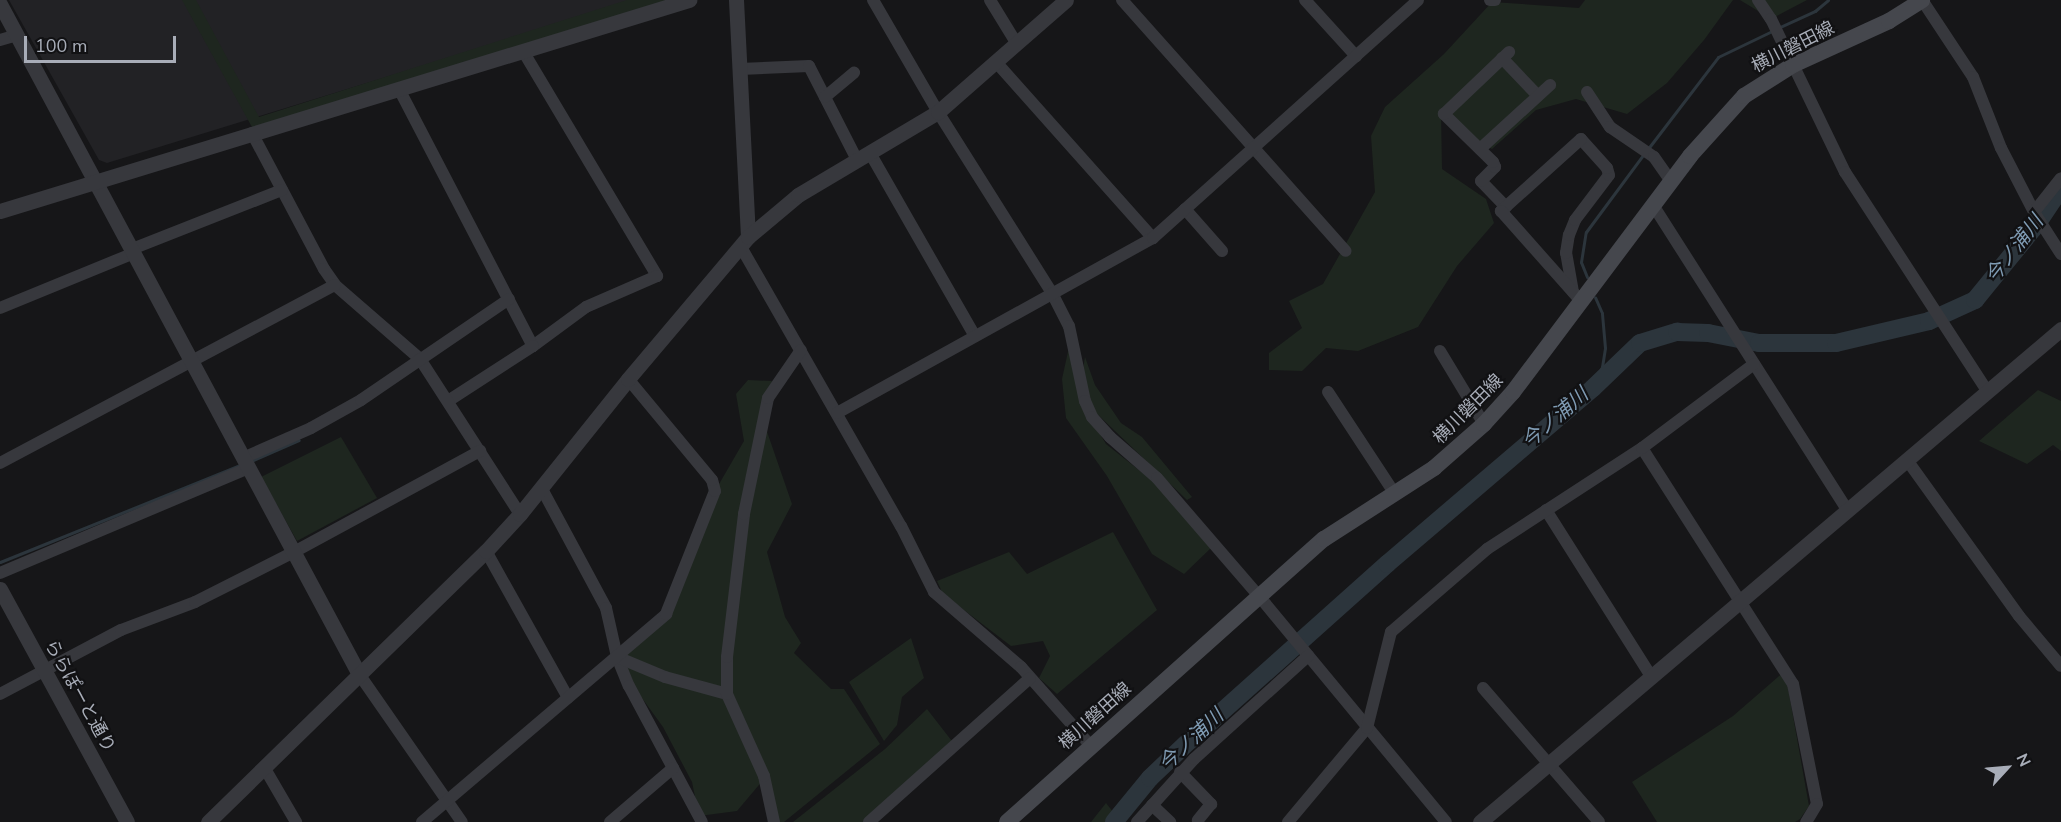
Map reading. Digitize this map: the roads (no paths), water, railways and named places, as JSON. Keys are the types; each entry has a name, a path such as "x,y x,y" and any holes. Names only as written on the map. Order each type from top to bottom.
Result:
{"main road":[{"name":"横川磐田線","path":"1006,822 1324,539 1452,454 1484,424 1513,392 1577,297 1653,206 1714,126 1744,96 1793,65 1860,36 1922,0"}],"street":[{"path":"0,211 688,0"},
{"path":"736,0 745,242 801,350 901,525 934,592 1030,678 1092,746"},
{"path":"873,0 938,112 1052,293 1069,326 1085,401 1092,417 1110,437 1157,478 1259,596 1446,822"},
{"path":"990,0 1017,44"},
{"path":"208,822 486,551 542,489 628,380 745,242 798,195 938,112 1066,0"},
{"path":"1122,0 1255,146 1346,251"},
{"path":"1305,0 1356,56"},
{"path":"837,413 1153,238 1418,0"},
{"path":"1490,0 1495,0"},
{"path":"1758,0 1772,19 1845,172 1988,392"},
{"path":"1922,0 1973,77 2001,148 2034,212 2061,254"},
{"path":"0,4 359,674 462,822"},
{"path":"0,40 17,35"},
{"path":"448,401 533,346 586,307 657,276 524,51"},
{"path":"1506,207 1481,181 1495,167 1493,162 1444,114 1505,55 1538,96"},
{"path":"996,62 1153,238"},
{"path":"740,69 809,66 825,97 975,336"},
{"path":"825,97 854,73"},
{"path":"1480,149 1550,86"},
{"path":"399,89 533,346"},
{"path":"1587,92 1610,127 1654,157 1671,181"},
{"path":"252,133 335,285 420,359 520,514"},
{"path":"1581,139 1607,168 1609,175 1607,181 1575,220 1569,235 1566,253 1577,297 1501,212 1581,139"},
{"path":"2034,212 2061,178"},
{"path":"0,308 282,190"},
{"path":"1653,206 1847,510"},
{"path":"1185,209 1222,251"},
{"path":"0,463 335,285"},
{"path":"0,573 246,463 361,400 509,299"},
{"path":"1480,822 2061,329"},
{"path":"774,822 764,776 727,694 727,657 744,514 768,398 801,350"},
{"path":"1440,351 1484,424"},
{"path":"1288,822 1367,728 1391,632 1487,549 1642,448 1754,364"},
{"path":"422,822 666,614 715,491 712,480 628,380"},
{"path":"1328,392 1395,494"},
{"path":"1642,448 1793,684 1816,804 1806,822"},
{"path":"0,694 121,630 195,602 294,552 480,451"},
{"path":"1907,460 2019,616 2061,666"},
{"path":"542,489 606,608 617,657 629,686 702,822"},
{"path":"1546,510 1652,676"},
{"path":"486,551 568,698"},
{"name":"ららぽーと通り","path":"0,589 127,822"},
{"path":"1137,822 1180,772 1308,656"},
{"path":"617,657 665,677 727,694"},
{"path":"869,822 1030,678"},
{"path":"1483,688 1599,822"},
{"path":"264,767 296,822"},
{"path":"610,822 673,768"},
{"path":"1180,772 1211,804 1198,820"},
{"path":"1152,805 1170,822"}],"waterway":[{"path":"1778,28 1815,11 1828,0"},
{"path":"1647,150 1718,57 1772,31"},
{"path":"1587,277 1581,262 1586,232 1643,155"},
{"name":"今ノ浦川","path":"1114,822 1150,778 1189,741 1387,564 1593,388 1640,343 1677,332 1708,333 1759,343 1836,343 1929,321 1975,300 2037,224 2061,188"},
{"path":"1593,388 1602,367 1605,348 1602,313 1595,297"},
{"path":"251,461 299,440"},
{"path":"0,562 242,464"}]}
